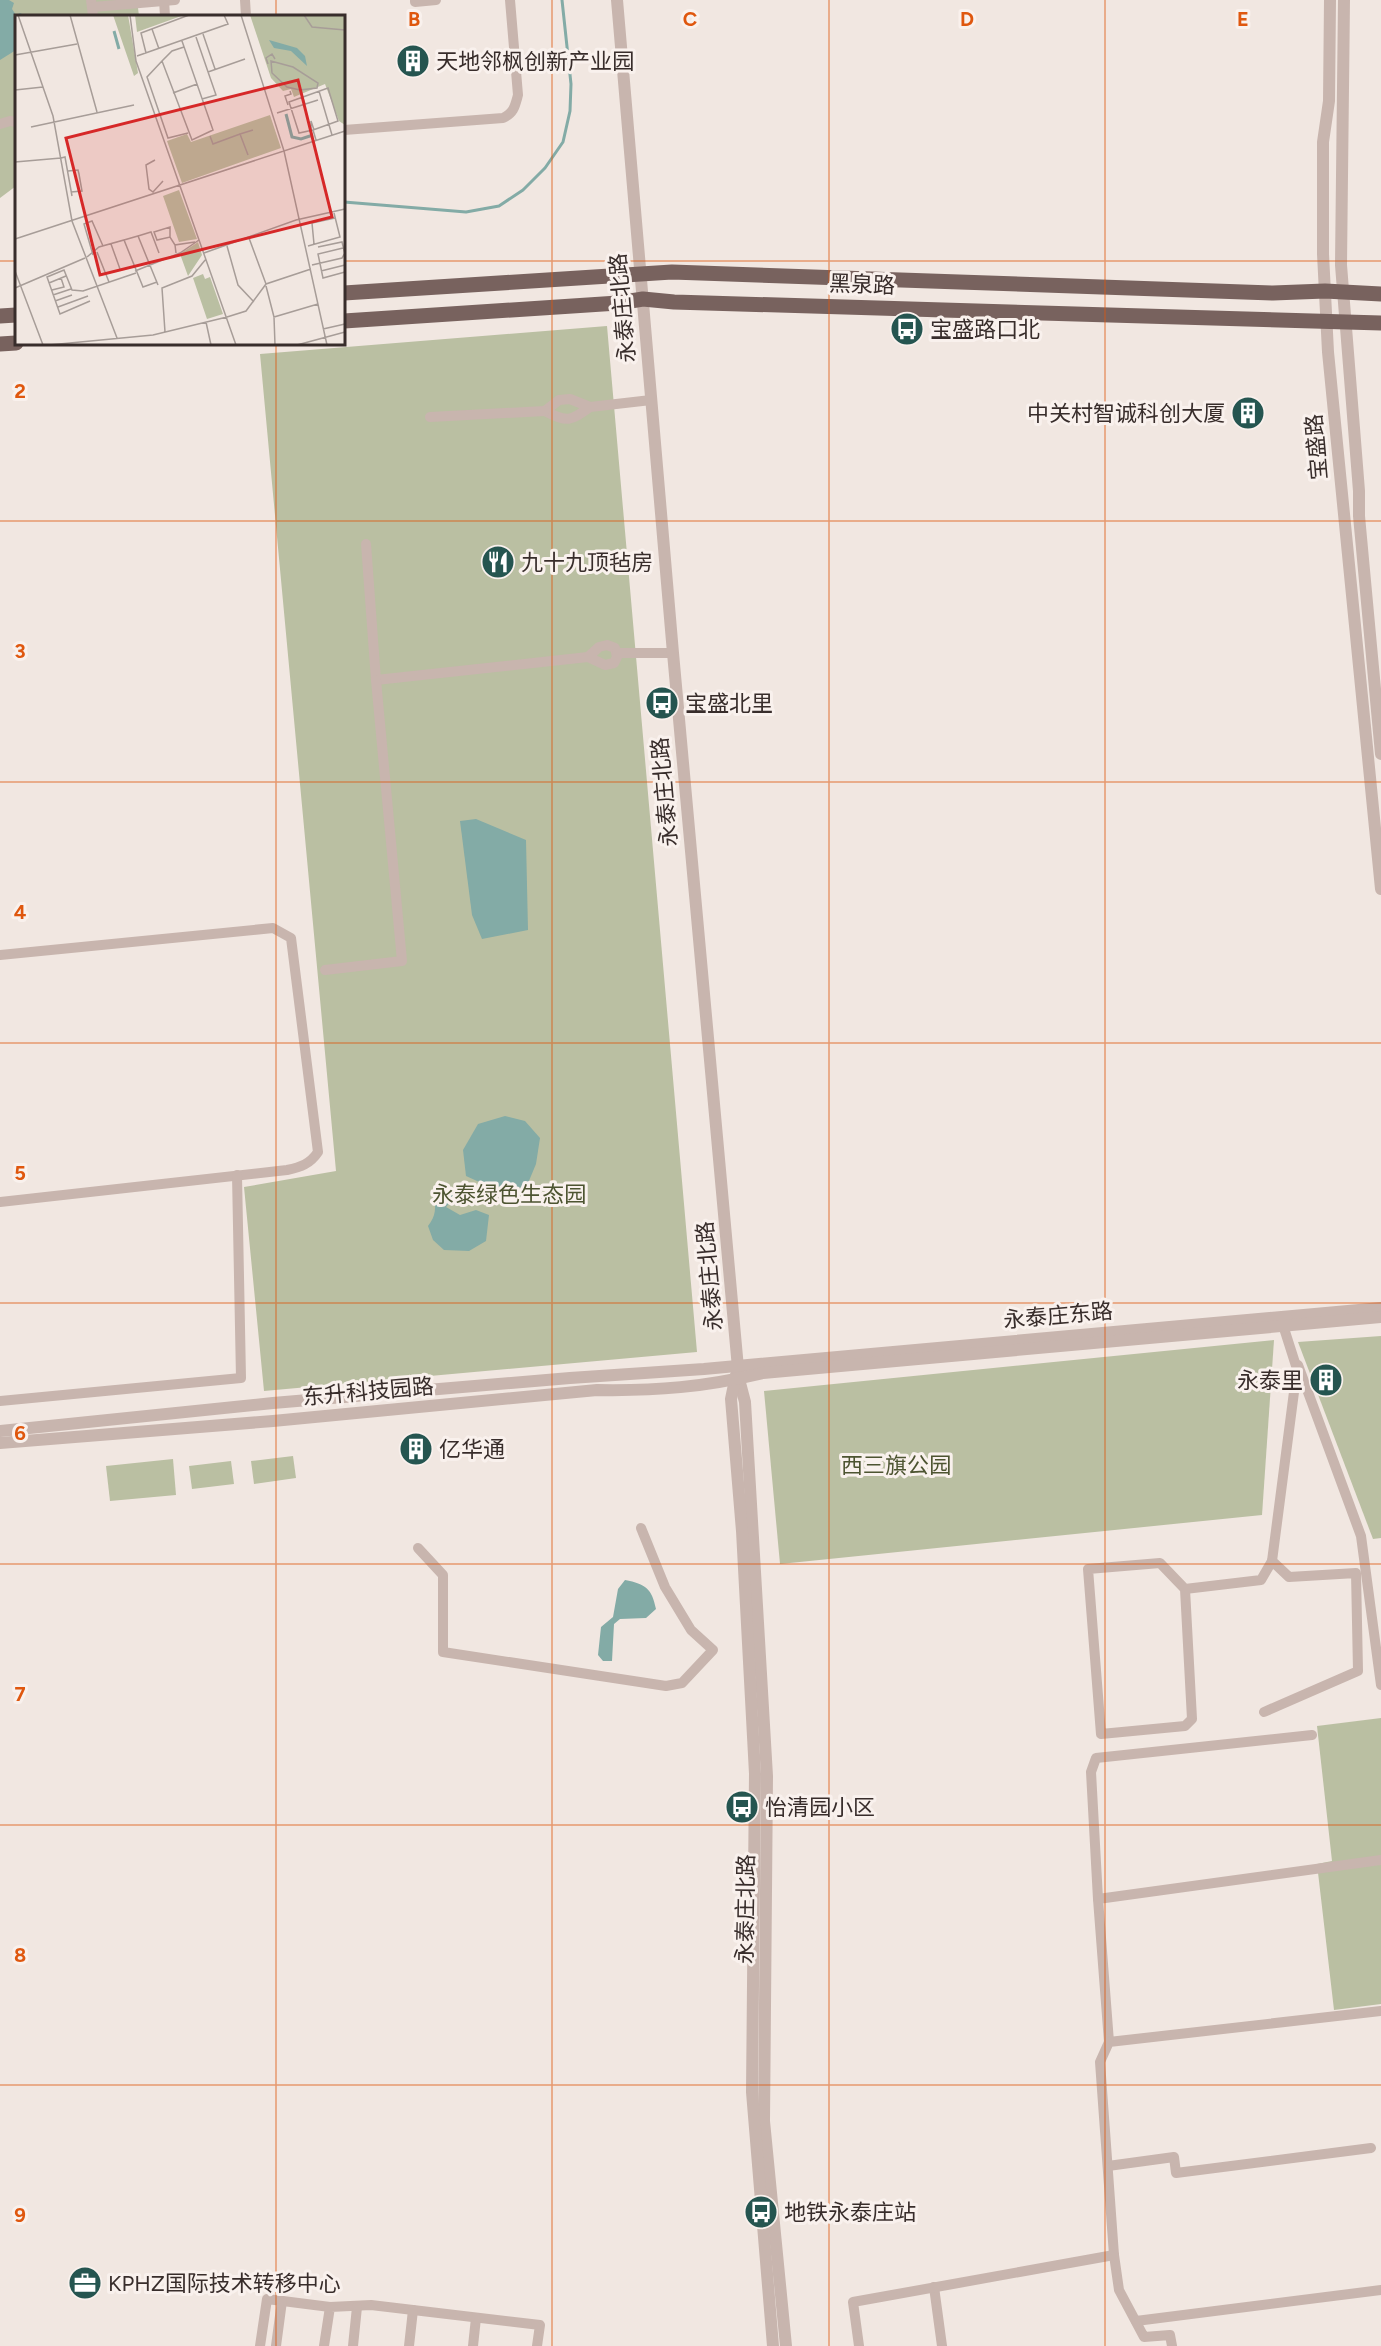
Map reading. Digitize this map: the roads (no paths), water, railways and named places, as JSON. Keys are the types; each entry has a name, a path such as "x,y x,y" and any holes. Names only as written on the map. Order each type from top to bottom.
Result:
{"main road":[{"name":"黑泉路","path":"345,293 672,272 1273,293 1343,291 1381,294"},
{"name":"黑泉路","path":"345,321 618,303 643,299 674,302 1381,323"},
{"path":"0,316 15,315"},
{"path":"0,344 15,343"}],"street":[{"path":"92,8 168,0 165,15"},
{"path":"245,0 246,15"},
{"path":"415,0 415,2 436,0"},
{"path":"345,130 503,118 510,115 515,108 518,94 510,0"},
{"name":"永泰庄北路","path":"617,0 673,653 738,1365 731,1400 742,1531 755,1774 752,2092 773,2346"},
{"name":"宝盛路","path":"1330,0 1329,101 1323,142 1328,352 1381,889"},
{"name":"宝盛路","path":"1344,0 1341,265 1359,516 1381,754"},
{"path":"0,124 15,122"},
{"path":"545,411 559,400 570,399 590,406 651,400"},
{"path":"430,417 545,411 559,419 573,419 590,406"},
{"path":"325,970 402,961 366,544"},
{"path":"376,680 588,657 607,665 615,661 617,653 612,646 603,645 588,657"},
{"path":"617,653 673,653"},
{"path":"0,955 273,928 291,938 318,1152 312,1161 302,1166 0,1202"},
{"path":"0,1401 241,1378 237,1175"},
{"name":"永泰庄东路","path":"738,1365 1381,1308"},
{"name":"永泰庄东路","path":"737,1379 763,1373 1381,1317"},
{"path":"1185,1589 1262,1580 1272,1561 1296,1369 1282,1322 1361,1536 1381,1685"},
{"name":"东升科技园路","path":"0,1431 273,1403 738,1365"},
{"name":"永泰庄北路","path":"737,1379 745,1402 767,1776 764,2121 786,2346"},
{"name":"东升科技园路","path":"0,1443 273,1421 597,1390 648,1391 714,1385 737,1379"},
{"path":"418,1548 443,1575 443,1652 666,1686 682,1683 713,1650 692,1630 665,1587 641,1528"},
{"path":"1264,1712 1358,1671 1356,1573 1289,1577 1272,1561"},
{"path":"1160,1563 1185,1589 1192,1719 1185,1726 1101,1734 1088,1569 1160,1563"},
{"path":"1172,2346 1170,2335 1144,2337 1119,2290 1114,2255 1100,2062 1109,2042 1091,1772 1096,1758 1312,1735"},
{"path":"1098,1899 1381,1860"},
{"path":"1109,2042 1381,2011"},
{"path":"1108,2166 1174,2157 1176,2174 1371,2148"},
{"path":"859,2346 853,2302 1114,2255"},
{"path":"934,2287 942,2346"},
{"path":"1136,2321 1381,2290"},
{"path":"260,2346 267,2299 330,2307 371,2305 540,2325 537,2346"},
{"path":"276,2346 282,2301"},
{"path":"324,2346 330,2307"},
{"path":"352,2346 357,2307"},
{"path":"409,2346 413,2310"},
{"path":"473,2346 476,2318"}],"water":[{"path":"0,0 9,0 14,3 12,9 16,15 15,51 0,60"},
{"path":"476,819 526,840 528,930 482,939 472,915 460,821"},
{"path":"505,1116 525,1121 540,1138 536,1164 526,1188 488,1186 466,1176 463,1150 478,1124"},
{"path":"449,1189 454,1198 446,1207 460,1215 476,1210 489,1215 486,1241 469,1251 444,1250 433,1240 428,1226 435,1212 434,1195 439,1190"},
{"path":"625,1580 647,1588 656,1609 646,1618 620,1619 614,1624 612,1661 603,1661 598,1655 601,1627 613,1617 618,1589"}],"waterway":[{"path":"345,202 466,212 499,206 523,190 545,168 563,142 570,111 571,84 562,0"}],"place":[{"name":"天地邻枫创新产业园","path":"413,61"},
{"name":"宝盛路口北","path":"907,329"},
{"name":"中关村智诚科创大厦","path":"1248,413"},
{"name":"九十九顶毡房","path":"498,562"},
{"name":"宝盛北里","path":"662,703"},
{"name":"永泰里","path":"1326,1380"},
{"name":"亿华通","path":"416,1449"},
{"name":"怡清园小区","path":"742,1807"},
{"name":"地铁永泰庄站","path":"761,2212"},
{"name":"KPHZ国际技术转移中心","path":"85,2283"}],"park label":[{"name":"永泰绿色生态园","path":"509,1194"},
{"name":"西三旗公园","path":"896,1465"}]}
